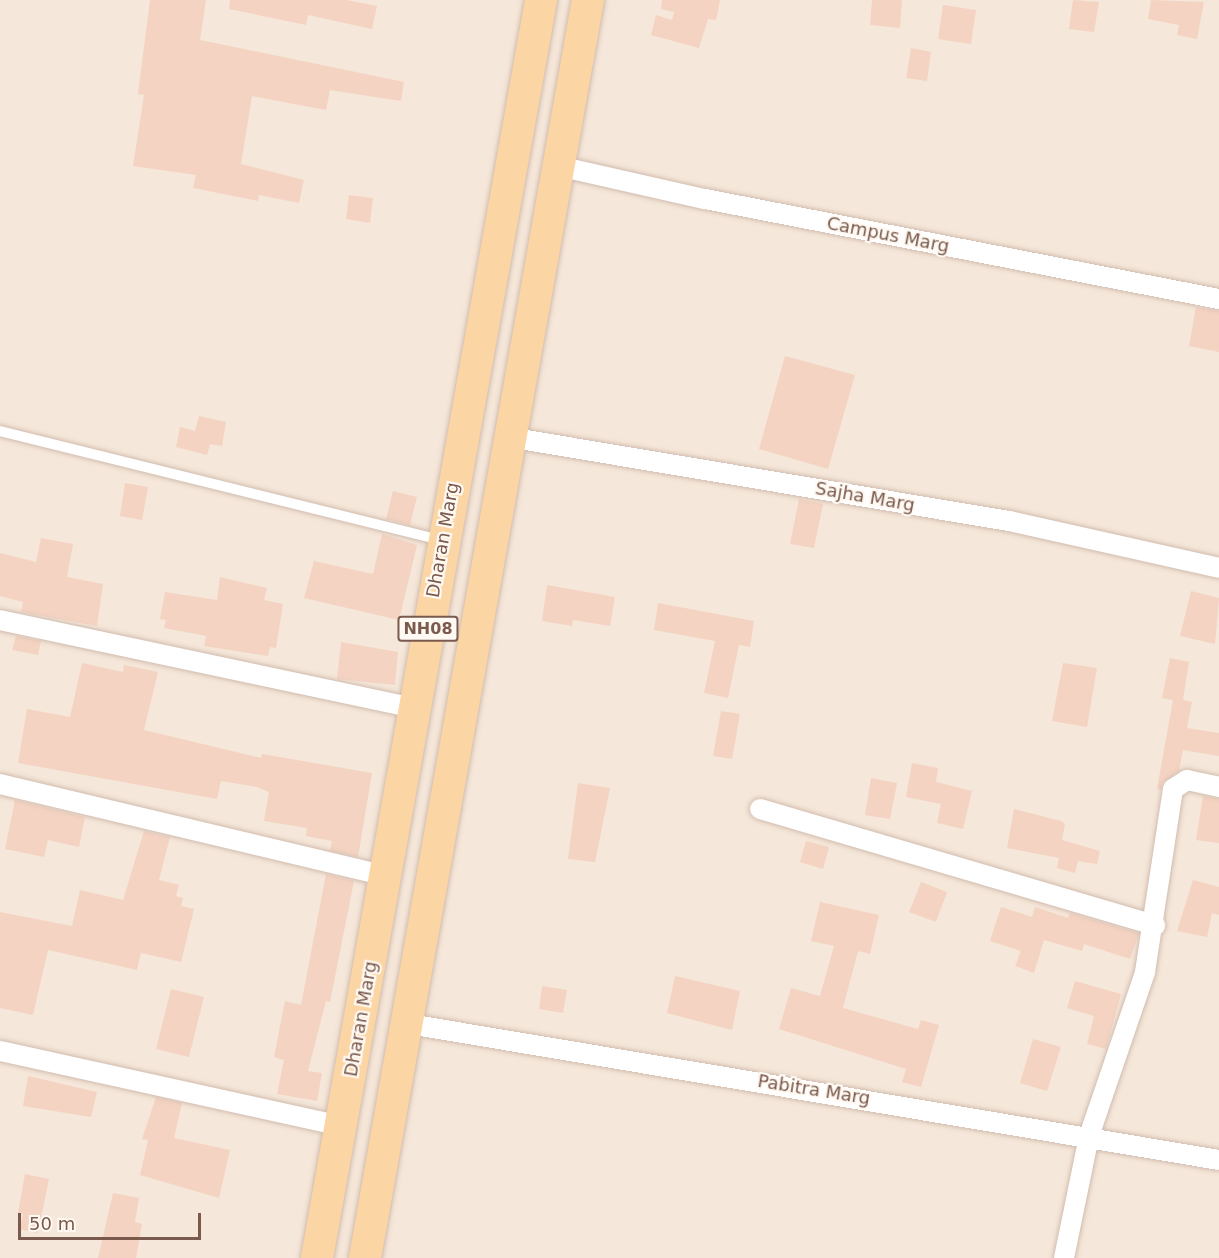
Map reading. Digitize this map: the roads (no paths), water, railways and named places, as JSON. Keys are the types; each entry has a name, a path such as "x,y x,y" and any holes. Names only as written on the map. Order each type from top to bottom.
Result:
{"main road":[{"name":"Dharan Marg","path":"317,1258 541,0"},
{"name":"NH08","path":"365,1258 409,1024 508,437 588,0"}],"street":[{"name":"Campus Marg","path":"558,166 705,200 1219,299"},
{"name":"Sajha Marg","path":"508,437 1008,521 1219,568"},
{"path":"0,620 414,708"},
{"path":"1064,1258 1089,1136 1145,972 1155,925 1173,789 1187,780 1219,787"},
{"path":"0,784 385,876"},
{"path":"760,809 1155,925"},
{"name":"Pabitra Marg","path":"409,1024 1089,1136 1219,1160"},
{"path":"0,1051 342,1126"}],"lane":[{"path":"0,432 443,542"}]}
